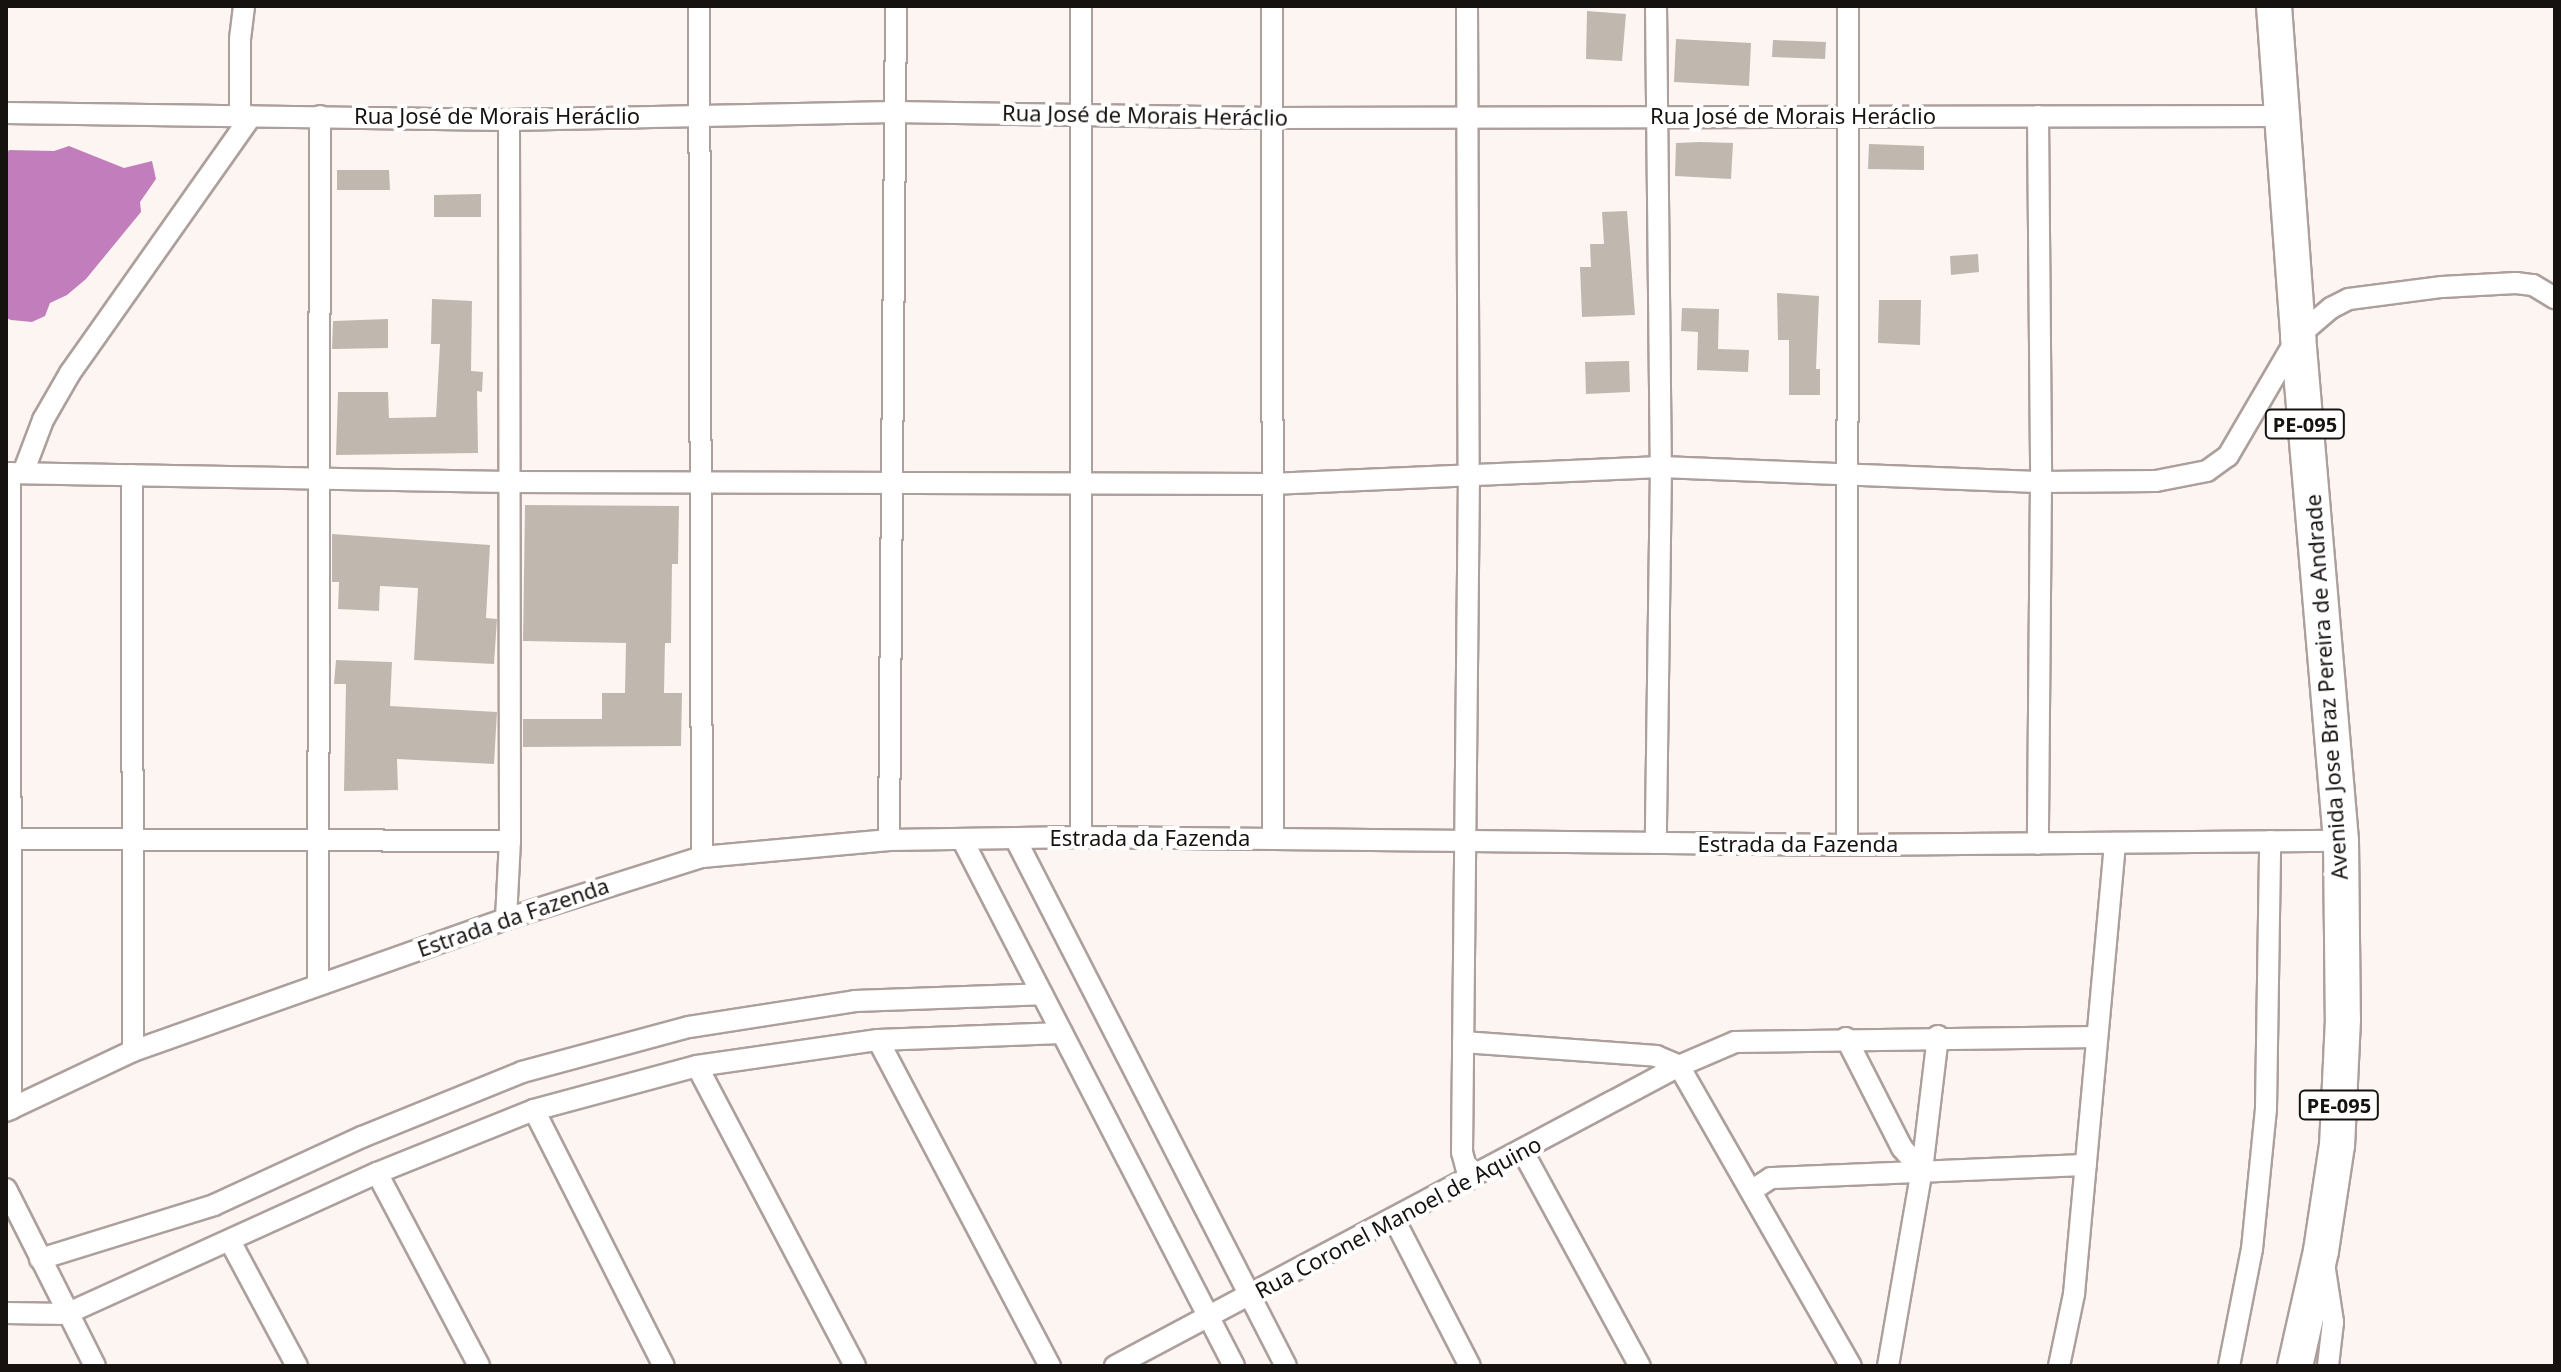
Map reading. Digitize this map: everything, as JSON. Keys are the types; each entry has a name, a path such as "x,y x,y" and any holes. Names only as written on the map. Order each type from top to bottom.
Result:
{"main road":[{"name":"Avenida Jose Braz Pereira de Andrade","path":"2274,6 2298,336 2341,841 2342,1069 2337,1145 2321,1251 2295,1366"}],"street":[{"path":"9,1110 7,839 13,473 70,373 246,116 240,39 244,6"},
{"path":"699,6 698,482 702,857"},
{"path":"889,840 896,6"},
{"path":"1081,6 1081,837"},
{"path":"1272,6 1273,838"},
{"path":"1467,6 1469,474 1462,1152 1469,1179"},
{"path":"1656,6 1661,467 1656,843"},
{"path":"1847,845 1848,6"},
{"name":"Rua José de Morais Heráclio","path":"6,113 509,120 894,112 1272,118 2284,116"},
{"path":"318,983 320,116"},
{"path":"2038,116 2041,482 2038,844"},
{"path":"506,919 510,841 509,120"},
{"path":"13,473 509,482 1271,484 1661,467 1849,477 2041,482 2156,481 2182,478 2211,469 2228,456 2244,434 2298,336 2331,308 2349,299 2442,287 2516,283 2533,285 2555,298"},
{"path":"132,475 133,1051"},
{"path":"7,839 131,837 510,841"},
{"name":"Estrada da Fazenda","path":"9,1110 133,1051 318,983 702,857 889,840 1081,837 1463,838 1847,845 2341,841"},
{"path":"1015,838 1286,1366"},
{"path":"962,839 1234,1366"},
{"path":"2229,1366 2252,1249 2266,1108 2270,841"},
{"path":"2059,1366 2074,1294 2115,843"},
{"path":"40,1259 214,1205 362,1137 522,1072 674,1031 855,1001 1042,994"},
{"path":"6,1313 66,1314 377,1173 534,1110 697,1066 878,1040 1062,1033"},
{"path":"1888,1366 1922,1170 1938,1036"},
{"name":"Rua Coronel Manoel de Aquino","path":"1115,1366 1679,1066 1735,1042 1938,1036 2097,1037"},
{"path":"1846,1038 1902,1148 1922,1170"},
{"path":"878,1040 1050,1366"},
{"path":"1463,1042 1656,1056 1679,1066 1851,1366"},
{"path":"697,1066 855,1366"},
{"path":"534,1110 664,1366"},
{"path":"1522,1150 1640,1366"},
{"path":"1751,1191 1771,1178 2086,1165"},
{"path":"377,1173 479,1366"},
{"path":"6,1189 66,1314 95,1366"},
{"path":"1394,1219 1470,1366"},
{"path":"230,1241 297,1366"},
{"path":"2321,1251 2332,1303 2328,1366"}],"shaded area":[{"path":"69,146 124,168 152,161 156,179 140,202 141,212 86,279 67,295 50,303 45,316 32,322 11,320 6,318 6,155 9,150 54,151"}],"building":[{"path":"1587,11 1626,14 1622,61 1586,59"},
{"path":"1676,39 1751,43 1749,86 1674,82"},
{"path":"1773,40 1826,42 1825,59 1772,57"},
{"path":"1676,143 1733,143 1731,179 1675,176"},
{"path":"1869,144 1924,146 1924,170 1868,169"},
{"path":"337,170 389,170 390,190 337,190"},
{"path":"481,194 481,217 434,217 434,195"},
{"path":"1627,211 1635,315 1582,317 1580,267 1591,267 1590,244 1604,244 1602,212"},
{"path":"1978,254 1979,272 1951,275 1950,256"},
{"path":"1777,293 1819,296 1816,369 1820,369 1820,395 1789,395 1789,340 1778,340"},
{"path":"432,299 472,301 471,371 483,372 482,392 477,391 478,453 336,455 338,392 388,392 389,418 436,417 440,344 431,344"},
{"path":"1879,300 1921,300 1920,345 1878,343"},
{"path":"1682,308 1719,309 1718,349 1749,350 1748,372 1697,370 1698,332 1681,331"},
{"path":"388,319 388,348 332,349 333,321"},
{"path":"1629,361 1630,392 1586,394 1585,362"},
{"path":"525,505 679,506 678,564 672,564 671,643 665,643 664,693 682,693 681,746 523,747 523,719 602,719 602,693 625,693 626,643 523,641"},
{"path":"332,534 490,545 486,618 497,619 494,664 414,660 418,588 380,586 379,611 338,609 339,582 332,582"},
{"path":"336,660 392,662 390,706 497,712 494,764 397,759 398,790 344,791 346,684 334,684"}]}
